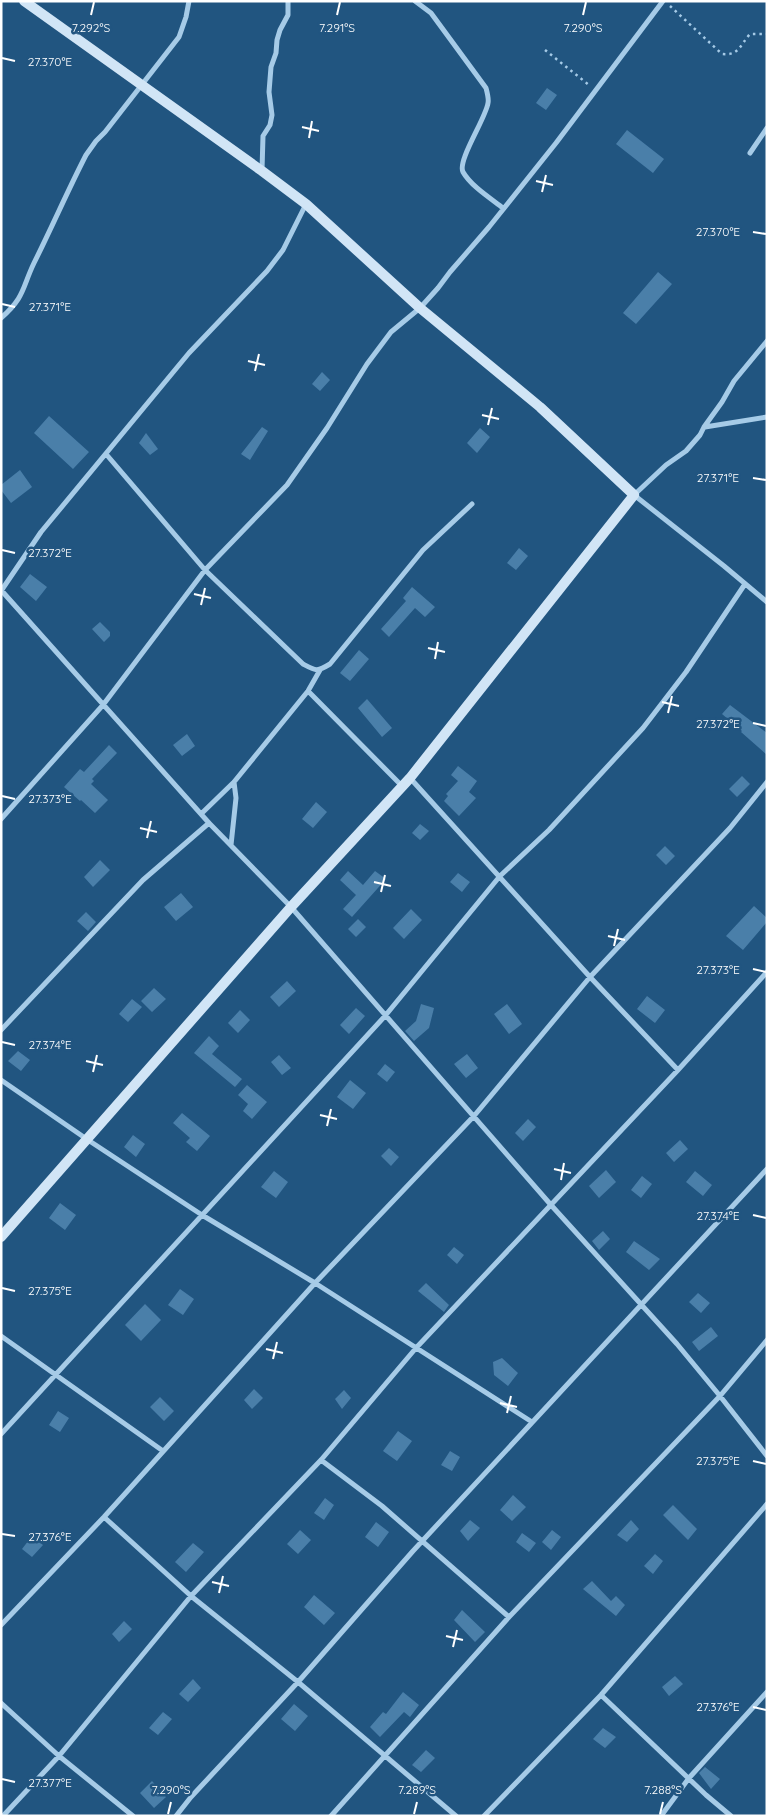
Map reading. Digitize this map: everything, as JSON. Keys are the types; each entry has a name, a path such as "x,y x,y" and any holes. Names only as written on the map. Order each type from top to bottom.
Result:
{"street":[{"path":"24,1 306,204 420,308 540,407 634,495 767,602"},
{"path":"1,318 15,306 21,297 31,270 86,155 179,37 189,1"},
{"path":"262,171 263,136 270,125 272,116 269,92 271,67 276,53 280,30 288,15 288,1"},
{"path":"415,1 431,13 486,88 488,102 461,167 463,172 476,186 503,208"},
{"path":"1,819 103,705 205,570 286,485 327,428 391,332 420,308 438,288 556,144 662,2"},
{"path":"750,153 767,128"},
{"path":"306,204 283,250 272,264 189,353 41,532 1,591 53,646 103,705 209,823 291,907 551,1205 641,1303 720,1396 767,1456"},
{"path":"1,1237 291,907 410,778 634,495 666,465 686,451 700,435 734,381 767,342"},
{"path":"704,427 767,417"},
{"path":"106,454 205,570 302,664 314,670 320,670"},
{"path":"201,814 234,782 308,691 320,670 330,664 423,550 472,504"},
{"path":"1,1434 385,1016 500,876 549,830 643,728 686,672 745,584"},
{"path":"308,691 402,786"},
{"path":"410,778 590,977 678,1070"},
{"path":"231,845 236,798 234,782"},
{"path":"1,1625 104,1517 315,1283 474,1116 590,977 730,828 767,782"},
{"path":"1,1030 143,880 209,823"},
{"path":"3,1816 59,1756 191,1596 321,1460 416,1348 678,1070 767,972"},
{"path":"1,1080 202,1215 315,1283 532,1422"},
{"path":"176,1816 191,1796 298,1682 422,1540 767,1169"},
{"path":"1,1336 163,1451"},
{"path":"331,1816 509,1617 720,1396 767,1340"},
{"path":"321,1460 382,1506 509,1617"},
{"path":"484,1816 601,1695 767,1504"},
{"path":"104,1517 191,1596 298,1682 456,1816"},
{"path":"660,1816 689,1778 767,1692"},
{"path":"601,1695 706,1795 731,1816"},
{"path":"1,1703 59,1756 133,1816"}],"path":[{"path":"662,2 722,54 731,55 737,51 750,34 767,34"},
{"path":"545,50 595,91"}],"building":[{"path":"547,88 557,95 546,110 536,103"},
{"path":"627,130 664,159 653,173 616,144"},
{"path":"658,272 672,284 636,324 623,313"},
{"path":"322,372 330,380 320,391 312,384"},
{"path":"49,416 89,452 73,469 34,433"},
{"path":"262,427 268,431 250,460 241,454"},
{"path":"480,428 490,437 477,453 467,443"},
{"path":"146,433 158,449 150,455 139,443"},
{"path":"20,470 32,487 11,503 1,490 1,485"},
{"path":"519,548 528,556 516,570 507,563"},
{"path":"30,574 47,587 36,601 20,587"},
{"path":"412,587 435,607 425,617 415,608 389,637 381,629 406,601 403,598"},
{"path":"100,622 110,632 110,636 104,642 92,629"},
{"path":"359,650 369,659 350,681 340,673"},
{"path":"367,699 392,728 382,737 358,708"},
{"path":"730,705 767,733 767,755 722,714"},
{"path":"187,734 195,746 182,756 173,745"},
{"path":"109,745 117,753 92,779 94,781 91,784 108,800 95,813 64,787 80,769 84,772"},
{"path":"458,766 477,781 469,792 476,798 459,816 444,801 448,796 446,794 458,781 451,775"},
{"path":"742,776 750,784 737,797 729,789"},
{"path":"316,802 327,812 313,828 302,819"},
{"path":"420,824 429,831 420,840 412,833"},
{"path":"665,846 675,856 666,865 656,855"},
{"path":"100,860 110,870 93,887 84,877"},
{"path":"348,871 363,885 375,871 386,879 352,917 343,909 356,895 340,880"},
{"path":"458,873 470,882 462,892 450,882"},
{"path":"181,893 193,907 176,921 164,907"},
{"path":"754,906 767,918 767,922 743,950 726,936"},
{"path":"411,909 422,920 404,939 393,928"},
{"path":"86,912 96,922 88,931 77,921"},
{"path":"358,919 366,927 356,937 348,929"},
{"path":"287,981 296,991 279,1007 270,997"},
{"path":"154,988 166,999 152,1012 141,1001"},
{"path":"647,996 665,1010 655,1023 637,1009"},
{"path":"132,999 142,1007 128,1022 119,1014"},
{"path":"421,1004 434,1008 429,1028 414,1041 405,1031 416,1021"},
{"path":"507,1004 522,1024 509,1034 494,1014"},
{"path":"356,1008 365,1016 349,1034 340,1025"},
{"path":"240,1010 250,1020 238,1033 228,1023"},
{"path":"209,1036 219,1046 212,1054 242,1079 235,1087 194,1053"},
{"path":"18,1051 30,1060 21,1071 8,1061"},
{"path":"467,1054 478,1068 466,1078 454,1064"},
{"path":"279,1055 291,1068 282,1075 271,1062"},
{"path":"385,1064 395,1072 387,1082 377,1074"},
{"path":"350,1080 366,1093 353,1109 337,1097"},
{"path":"247,1085 267,1102 252,1119 243,1111 248,1104 238,1095"},
{"path":"182,1113 210,1136 197,1151 186,1142 190,1138 173,1123"},
{"path":"528,1119 536,1127 523,1141 515,1133"},
{"path":"133,1135 145,1144 136,1157 124,1147"},
{"path":"680,1140 688,1149 674,1162 666,1153"},
{"path":"389,1148 399,1157 391,1166 381,1156"},
{"path":"606,1170 616,1182 599,1198 589,1186"},
{"path":"274,1171 288,1182 276,1198 261,1187"},
{"path":"695,1171 712,1185 703,1196 686,1182"},
{"path":"642,1176 652,1184 641,1198 631,1190"},
{"path":"60,1203 76,1215 65,1230 49,1218"},
{"path":"603,1231 610,1239 599,1250 592,1241"},
{"path":"634,1241 660,1259 649,1270 626,1252"},
{"path":"454,1247 464,1255 457,1264 447,1255"},
{"path":"426,1283 449,1305 444,1312 418,1291"},
{"path":"180,1289 194,1299 183,1315 168,1305"},
{"path":"698,1293 710,1303 701,1313 689,1302"},
{"path":"145,1304 161,1320 141,1341 125,1325"},
{"path":"711,1327 718,1336 699,1351 692,1342"},
{"path":"502,1358 518,1373 508,1386 494,1375 493,1362"},
{"path":"254,1389 263,1398 252,1409 244,1400"},
{"path":"344,1390 351,1398 342,1409 335,1399"},
{"path":"160,1397 174,1411 164,1421 150,1407"},
{"path":"58,1411 69,1418 60,1432 49,1425"},
{"path":"398,1431 412,1441 397,1461 383,1451"},
{"path":"450,1451 460,1457 452,1471 441,1465"},
{"path":"513,1495 526,1507 512,1521 500,1510"},
{"path":"325,1498 334,1505 324,1520 314,1513"},
{"path":"673,1505 697,1529 688,1540 663,1515"},
{"path":"470,1520 480,1528 468,1541 460,1531"},
{"path":"631,1520 639,1529 627,1542 617,1535"},
{"path":"376,1522 389,1532 378,1547 365,1537"},
{"path":"300,1530 311,1540 298,1554 287,1544"},
{"path":"552,1530 561,1537 551,1550 542,1542"},
{"path":"522,1533 536,1543 529,1552 516,1542"},
{"path":"32,1536 43,1545 32,1557 22,1549"},
{"path":"193,1543 204,1552 186,1572 175,1562"},
{"path":"655,1554 663,1561 653,1574 644,1566"},
{"path":"592,1581 611,1601 616,1596 625,1605 616,1616 583,1589"},
{"path":"314,1595 335,1613 324,1625 304,1607"},
{"path":"462,1610 485,1632 475,1642 454,1620"},
{"path":"124,1621 132,1629 119,1642 112,1634"},
{"path":"675,1676 683,1684 669,1696 662,1687"},
{"path":"193,1679 201,1688 188,1702 179,1694"},
{"path":"403,1692 419,1705 410,1717 404,1712 380,1737 370,1727 383,1712 386,1714"},
{"path":"294,1704 308,1716 295,1731 281,1719"},
{"path":"163,1712 172,1719 158,1735 149,1728"},
{"path":"603,1728 616,1737 605,1748 593,1739"},
{"path":"426,1750 435,1758 421,1772 412,1765"},
{"path":"705,1767 720,1779 711,1789 699,1773"},
{"path":"152,1781 166,1797 154,1808 140,1793"}]}
